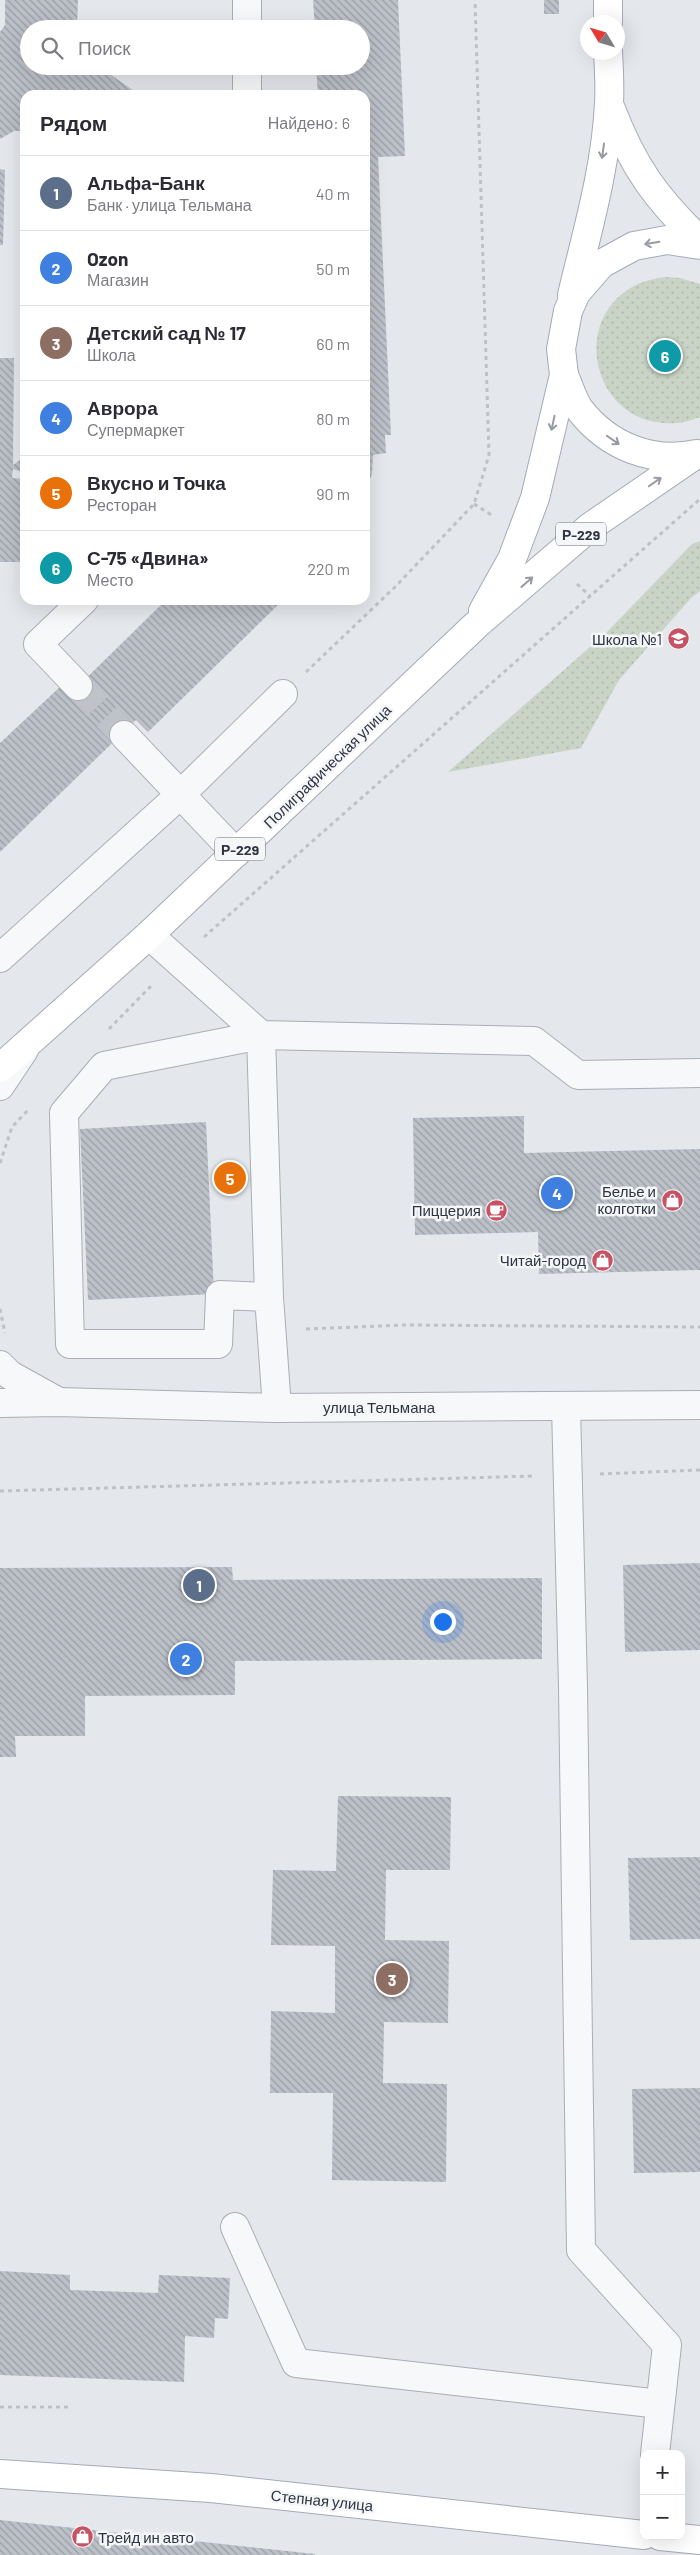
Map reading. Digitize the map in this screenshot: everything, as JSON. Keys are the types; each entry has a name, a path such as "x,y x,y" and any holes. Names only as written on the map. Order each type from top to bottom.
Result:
{"main road":[{"path":"608,0 608,15"},
{"name":"Полиграфическая улица","path":"608,60 609,103 596,195 568,311 561,349 564,375 580,410 614,443 650,456 697,454"},
{"name":"Полиграфическая улица","path":"609,103 625,145 644,178 666,208 700,241"},
{"name":"Полиграфическая улица","path":"568,311 576,293 601,264 634,246 667,240 700,245"},
{"name":"Полиграфическая улица","path":"476,625 512,559 535,498 564,375"},
{"name":"Полиграфическая улица","path":"0,1068 149,935 476,625 590,527 697,454"},
{"name":"Степная улица","path":"0,2474 211,2488 640,2534"},
{"path":"685,2538 700,2540"}],"street":[{"path":"247,0 247,20"},
{"path":"247,75 248,90"},
{"path":"78,686 38,644 79,605"},
{"path":"0,958 181,794 283,694"},
{"path":"124,734 236,853"},
{"path":"149,935 261,1035 269,1296 278,1408"},
{"path":"269,1296 220,1295 218,1344 70,1344 64,1113 104,1066 261,1035 534,1041 578,1075 700,1073"},
{"path":"0,1086 30,1041"},
{"name":"улица Тельмана","path":"0,1365 10,1375 58,1402"},
{"name":"улица Тельмана","path":"0,1403 58,1402 278,1408 700,1405"},
{"path":"566,1406 581,2250 666,2344 654,2450"},
{"path":"235,2227 296,2363 660,2404"}],"path":[{"path":"283,694 395,587 474,504 489,455 475,0"},
{"path":"108,1029 177,960 380,784 700,499"},
{"path":"0,1163 12,1127 33,1106"},
{"path":"346,1327 700,1327"},
{"path":"0,1491 700,1470"},
{"path":"0,2407 69,2407"}],"green space":[{"path":"666,277 680,278 700,284 700,417 676,423 651,421 631,413 616,400 604,383 598,364 597,344 601,324 610,306 635,285"},
{"path":"700,541 700,591 691,598 619,680 581,748 448,772 607,632 692,544"}],"building":[{"path":"5,0 78,0 77,20 20,20 20,75 111,75 133,90 20,90 20,131 14,131 0,139 0,32 5,25"},
{"path":"313,0 398,0 405,156 378,157 391,435 385,435 386,453 373,455 370,479 370,90 318,90 317,75 370,75 370,20 314,20"},
{"path":"544,0 559,0 559,14 544,14"},
{"path":"0,169 5,170 3,245 0,245"},
{"path":"0,358 14,358 13,465 20,460 20,471 13,469 12,478 20,479 20,562 0,562"},
{"path":"161,605 278,605 148,732 136,720 0,852 0,743 62,685 70,694"},
{"path":"524,1116 524,1153 700,1149 700,1270 539,1274 538,1232 415,1235 413,1118"},
{"path":"206,1122 214,1294 88,1300 80,1129"},
{"path":"700,1563 700,1650 625,1652 623,1565"},
{"path":"232,1567 233,1580 542,1578 542,1659 235,1661 235,1695 85,1696 85,1736 15,1736 16,1757 0,1757 0,1568"},
{"path":"338,1796 451,1797 450,1870 386,1870 385,1940 449,1941 448,2023 384,2022 383,2083 447,2084 446,2182 332,2180 333,2093 270,2093 271,2011 335,2013 335,1946 271,1945 273,1870 336,1871"},
{"path":"700,1857 700,1939 630,1940 628,1858"},
{"path":"700,2088 700,2172 634,2173 632,2089"},
{"path":"0,2271 70,2275 70,2290 158,2293 159,2275 230,2278 228,2319 215,2318 214,2338 185,2336 184,2382 0,2375"},
{"name":"Трейд ин авто","path":"0,2520 315,2554 315,2555 0,2555"}],"tunnel":[{"path":"78,686 124,735"}],"place":[{"name":"С-75 «Двина»","path":"665,356"},
{"name":"Школа №1","path":"678,639"},
{"name":"Вкусно и Точка","path":"230,1178"},
{"name":"Аврора","path":"557,1193"},
{"name":"Белье и колготки","path":"672,1200"},
{"name":"Пиццерия","path":"497,1210"},
{"name":"Читай-город","path":"602,1260"},
{"name":"Альфа-Банк","path":"199,1585"},
{"name":"Ozon","path":"186,1659"},
{"name":"Детский сад № 17","path":"392,1979"},
{"name":"Трейд ин авто","path":"82,2537"}]}
